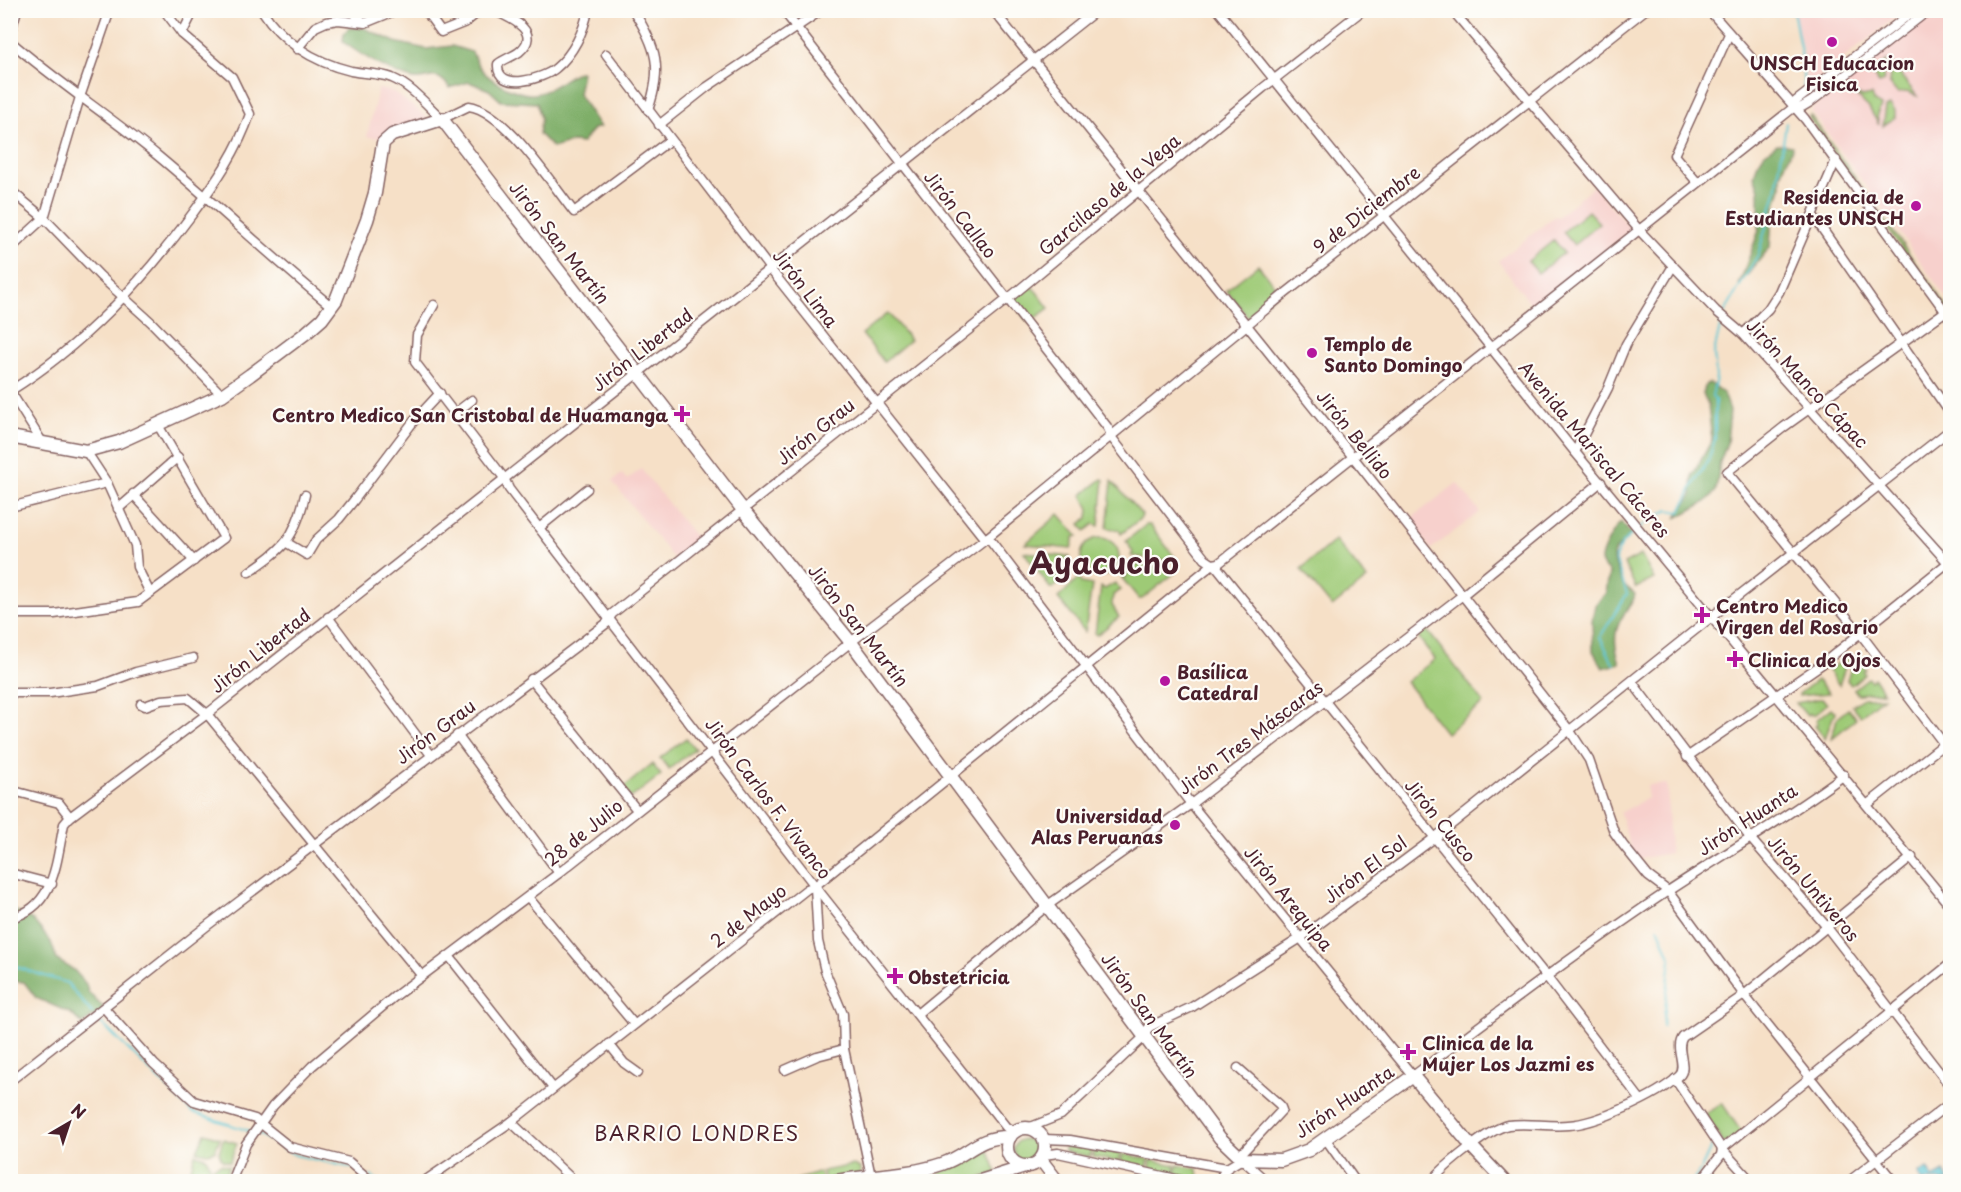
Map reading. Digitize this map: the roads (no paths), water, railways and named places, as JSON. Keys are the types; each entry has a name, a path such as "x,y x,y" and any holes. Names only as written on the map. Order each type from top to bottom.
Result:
{"street":[{"path":"10,34 17,10"},
{"path":"10,249 44,218 80,97 110,10"},
{"path":"42,442 10,391 45,369 83,339 124,298 170,244 204,198 243,136 250,114 232,77 182,34 164,10"},
{"path":"182,34 194,10"},
{"path":"262,10 272,25 297,49 343,68 393,79 416,94 442,119"},
{"path":"350,10 364,23"},
{"path":"297,49 315,27 326,22 338,20 364,23 397,10"},
{"path":"425,10 441,33 466,22 481,10"},
{"path":"492,10 513,18 527,33 522,49 498,64 497,69 503,77 515,81 532,80 554,71 568,56 578,39 585,25 588,10"},
{"path":"633,10 649,35 657,65 656,87 648,110"},
{"name":"Jirón Callao","path":"783,10 901,165 1108,428 1112,438 1205,559 1213,564"},
{"path":"659,125 707,87 797,29 822,10"},
{"name":"Jirón Bellido","path":"993,10 1570,731 1589,760 1618,839 1648,876 1668,891 1810,1080 1894,1182"},
{"name":"Jirón Libertad","path":"70,817 207,714 1097,10"},
{"name":"Avenida Mariscal Cáceres","path":"1218,10 1489,347 1628,513 1776,697 1912,857 1950,906"},
{"name":"Garcilaso de la Vega","path":"876,404 1363,10"},
{"name":"Jirón Manco Cápac","path":"1452,10 1638,228 1716,310 1743,334 1950,563"},
{"name":"9 de Diciembre","path":"986,538 1112,438 1124,425 1246,326 1645,10"},
{"path":"1709,10 1836,160 1948,314 1900,343 1728,468 1727,475 1860,633 1947,743 1868,804"},
{"path":"1793,108 1796,101 1915,10"},
{"path":"1793,108 1802,107 1812,101 1929,10"},
{"path":"1698,182 1674,155 1729,34"},
{"path":"10,42 160,158 331,306"},
{"name":"Jirón Lima","path":"606,54 670,140 876,404 1086,665"},
{"path":"10,437 86,451 119,442 222,395 306,333 331,306 367,220 375,193 383,143 392,135 442,119 469,106 489,112 512,134 574,212 670,140"},
{"name":"2 de Mayo","path":"423,1182 512,1122 634,1024 815,886 1086,665 1213,564 1219,563 1638,228 1793,108"},
{"name":"Jirón San Martín","path":"442,119 743,510 851,642 1048,905 1207,1123 1240,1157"},
{"path":"1743,334 1768,309 1779,292 1814,217 1836,160"},
{"path":"10,190 44,218 222,395"},
{"path":"1814,217 1950,413"},
{"path":"1575,452 1608,388 1626,344 1673,266"},
{"name":"Jirón Carlos F. Vivanco","path":"434,305 417,335 414,355 418,369 440,393 504,478 509,489 815,886 1012,1135"},
{"path":"287,543 307,555 316,540 339,519 355,499 412,422 440,393"},
{"path":"455,413 472,400"},
{"name":"Jirón Grau","path":"10,1081 610,618 612,614 876,404"},
{"path":"10,614 54,614 138,602 224,538 158,424"},
{"name":"Jirón El Sol","path":"1028,1128 1061,1115 1144,1037 1149,1027 1192,1007 1299,939 1434,838 1950,430"},
{"path":"86,451 107,483 135,545 137,567 150,593"},
{"path":"118,509 178,456"},
{"name":"Jirón Tres Máscaras","path":"917,1014 1048,905 1191,804 1462,596 1601,482"},
{"path":"10,507 107,483"},
{"path":"539,528 587,489"},
{"path":"133,494 194,561"},
{"path":"249,572 287,543 301,516 305,495"},
{"name":"28 de Julio","path":"231,1182 253,1134 312,1066 422,976 559,873 986,538"},
{"path":"1687,757 1776,697 1950,563"},
{"name":"Jirón Cusco","path":"1213,564 1546,976 1640,1099"},
{"path":"328,617 431,755"},
{"path":"10,693 50,693 99,686 136,672 193,658"},
{"name":"Jirón Arequipa","path":"1086,665 1191,804 1299,939 1472,1147 1505,1182"},
{"path":"531,679 637,810"},
{"name":"Jirón Untiveros","path":"1632,682 1751,839 1826,926 1950,1086"},
{"path":"141,704 145,706 161,700 188,698 207,714 422,976"},
{"path":"457,735 559,873"},
{"name":"Jirón Huanta","path":"1240,1157 1281,1160 1309,1150 1413,1076 1546,976 1668,891 1751,839 1844,775"},
{"path":"10,810 13,791 59,803 70,817 64,824 52,884 30,912 10,918"},
{"path":"1431,1182 1472,1147 1507,1125 1569,1125 1602,1119 1675,1078 1682,1073 1680,1040 1744,995 1912,857"},
{"path":"10,873 52,884"},
{"path":"815,886 818,941 825,972 843,1014 844,1049 871,1180"},
{"path":"528,897 634,1024"},
{"path":"449,956 553,1088"},
{"path":"1700,1182 1721,1155 1722,1149 1810,1080 1950,964"},
{"path":"105,1009 154,1064 194,1101 261,1123 281,1142 299,1151 352,1163 370,1179"},
{"path":"609,1044 624,1063 638,1073"},
{"path":"785,1070 817,1056 844,1049"},
{"path":"1217,1182 1227,1168 1240,1157 1282,1110 1280,1105 1238,1068"},
{"path":"1675,1078 1722,1149 1752,1182"},
{"path":"1848,1182 1950,1103"},
{"path":"512,1122 575,1182"},
{"path":"830,1182 871,1180 944,1163 985,1139 1012,1135 1028,1128 1044,1139 1070,1140 1227,1168"},
{"path":"1012,1135 1007,1146 1009,1156 1016,1164 1027,1167 1047,1182"},
{"path":"1325,1138 1356,1182"},
{"path":"1044,1139 1042,1157 1058,1182"},
{"path":"977,1182 1027,1167 1042,1157 1058,1153 1191,1182"},
{"path":"1240,1157 1267,1182"}],"water":[{"path":"1927,1168 1933,1178 1944,1172 1949,1181 1922,1181 1918,1174"}],"waterway":[{"path":"1793,10 1802,58 1804,89"},
{"path":"1724,313 1758,255 1776,192 1786,123"},
{"path":"1646,523 1668,510 1681,512 1694,483 1708,461 1715,439 1715,400 1712,397 1716,377 1714,353 1722,318"},
{"path":"1614,665 1600,637 1627,594 1615,558 1623,542 1643,525"},
{"path":"1658,927 1671,959 1663,1026"},
{"path":"10,965 67,983 92,1013"},
{"path":"96,1018 192,1112 252,1132"},
{"path":"257,1133 295,1155 352,1168"},
{"path":"1692,1182 1711,1147"},
{"path":"371,1176 381,1182"},
{"path":"1238,1177 1254,1182"}],"place":[{"name":"UNSCH Educacion Fisica","path":"1832,42"},
{"name":"Residencia de Estudiantes UNSCH","path":"1916,206"},
{"name":"Templo de Santo Domingo","path":"1312,353"},
{"name":"Centro Medico San Cristobal de Huamanga","path":"682,414"},
{"name":"Centro Medico Virgen del Rosario","path":"1702,615"},
{"name":"Clinica de Ojos","path":"1735,659"},
{"name":"Basílica Catedral","path":"1165,681"},
{"name":"Universidad Alas Peruanas","path":"1175,825"},
{"name":"Obstetricia","path":"895,976"},
{"name":"Clinica de la Mujer Los Jazmi es","path":"1408,1052"}],"district":[{"name":"Ayacucho","path":"1104,561"},
{"name":"BARRIO LONDRES","path":"697,1133"}]}
